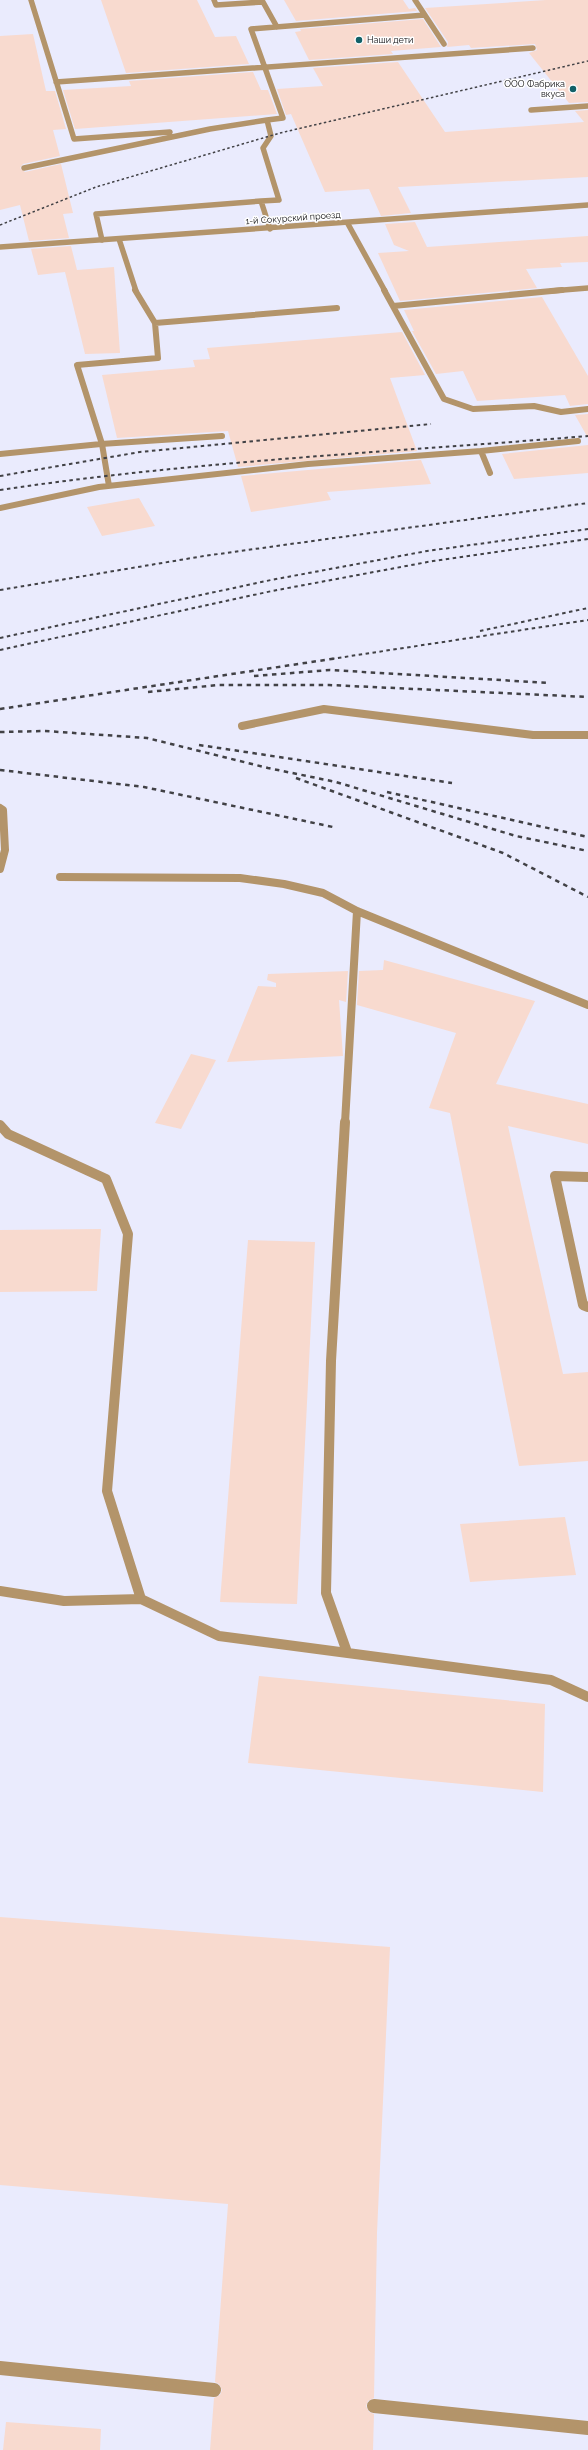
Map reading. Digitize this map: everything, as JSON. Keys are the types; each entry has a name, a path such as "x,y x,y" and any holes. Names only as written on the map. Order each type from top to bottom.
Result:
{"street":[{"path":"31,0 74,139 210,129"},
{"path":"214,0 216,5 262,1 277,27"},
{"path":"415,0 444,44"},
{"path":"24,168 210,129 283,118 250,29 425,15"},
{"path":"56,82 533,48"},
{"path":"531,110 588,106"},
{"path":"102,240 96,214 279,200 263,148 271,136 267,120"},
{"path":"261,201 270,229"},
{"name":"1-й Сокурский проезд","path":"0,247 348,224 588,205"},
{"path":"348,224 444,399 474,409 534,406 561,412 588,409"},
{"path":"109,486 110,476 77,365 158,358 155,323 135,290 119,239"},
{"path":"393,306 588,288"},
{"path":"155,323 337,308"},
{"path":"0,454 101,444 222,436"},
{"path":"0,508 109,486 308,464 481,451 578,441"},
{"path":"481,451 490,473"},
{"path":"242,726 324,709 533,735 588,735"},
{"path":"0,808 2,810 5,850 0,869"},
{"path":"60,877 240,878 284,884 323,893 357,911 588,1005"},
{"path":"347,1652 326,1593 331,1361 357,911"},
{"path":"0,1125 8,1134 106,1179 128,1234 107,1491 141,1599"},
{"path":"588,1177 555,1176 583,1305 588,1307"},
{"path":"0,1592 64,1601 141,1599 219,1636 551,1680 588,1697"},
{"path":"0,2368 214,2390"},
{"path":"374,2406 588,2428"}],"shaded area":[{"path":"0,0 588,0 588,2450 0,2450"}],"building":[{"path":"101,0 197,0 215,37 236,36 249,64 126,73"},
{"path":"284,0 403,0 409,9 415,8 417,11 296,21"},
{"path":"546,0 588,0 588,102 569,103 529,53 537,50 535,44 471,48 469,45 447,47 448,42 425,8"},
{"path":"423,19 441,47 391,51 393,54 309,60 295,32 301,31 300,29"},
{"path":"33,34 46,91 55,91 66,129 53,130 60,156 23,164 20,168 25,172 61,164 73,213 63,214 69,238 29,241 20,205 0,210 0,36"},
{"path":"398,62 445,132 584,122 575,111 588,110 588,177 398,187 411,213 381,216 369,189 325,192 291,114 286,115 277,89 323,86 313,68"},
{"path":"253,72 261,90 268,90 277,114 75,129 63,90 131,86 129,81"},
{"path":"415,222 427,247 588,236 588,262 560,263 562,267 526,269 537,288 400,301 378,253 409,251 394,245 385,224"},
{"path":"71,246 77,270 114,267 120,353 85,354 65,272 38,275 31,249"},
{"path":"542,297 588,376 588,404 570,406 565,395 477,401 463,371 436,374 412,331 414,331 404,310"},
{"path":"402,332 425,375 390,378 417,451 238,467 228,431 117,438 102,375 195,367 193,360 210,359 207,348"},
{"path":"588,414 588,438 575,415"},
{"path":"588,445 588,473 514,479 502,454"},
{"path":"421,460 431,484 327,492 331,500 251,512 241,476"},
{"path":"139,498 155,526 102,536 87,507"},
{"path":"384,960 535,1001 496,1084 588,1104 588,1144 508,1126 563,1374 588,1372 588,1461 519,1466 450,1113 429,1108 456,1033 357,1005 359,971 383,970"},
{"path":"348,971 346,1002 339,1000 343,1056 227,1062 258,986 276,987 276,983 267,980 268,974"},
{"path":"191,1054 216,1060 181,1129 155,1123"},
{"path":"101,1229 97,1291 0,1292 0,1230"},
{"path":"248,1240 315,1242 297,1604 220,1602"},
{"path":"565,1517 576,1575 470,1582 460,1524"},
{"path":"259,1676 545,1704 543,1792 248,1763"},
{"path":"0,1917 390,1947 377,2233 374,2398 368,2401 366,2406 369,2412 374,2414 373,2450 210,2450 214,2398 220,2395 222,2390 219,2384 215,2382 228,2204 0,2185"},
{"path":"6,2422 101,2429 100,2450 3,2450"}],"railway":[{"path":"0,225 96,187 280,133 588,61"},
{"path":"0,476 140,452 431,424"},
{"path":"0,490 73,480 220,464 588,436"},
{"path":"0,590 204,556 588,503"},
{"path":"0,638 271,580 427,551 588,529"},
{"path":"0,650 272,591 433,561 588,539"},
{"path":"480,631 588,608"},
{"path":"331,659 588,620"},
{"path":"0,709 338,658"},
{"path":"254,676 330,670 550,683"},
{"path":"148,692 218,685 329,685 588,697"},
{"path":"0,732 45,731 147,738 268,768 336,782 516,836 588,851"},
{"path":"199,745 452,783"},
{"path":"0,770 144,787 333,827"},
{"path":"296,778 503,853 588,897"},
{"path":"387,792 588,837"}],"place":[{"name":"Наши дети","path":"359,40"},
{"name":"ООО Фабрика вкуса","path":"573,89"}]}
